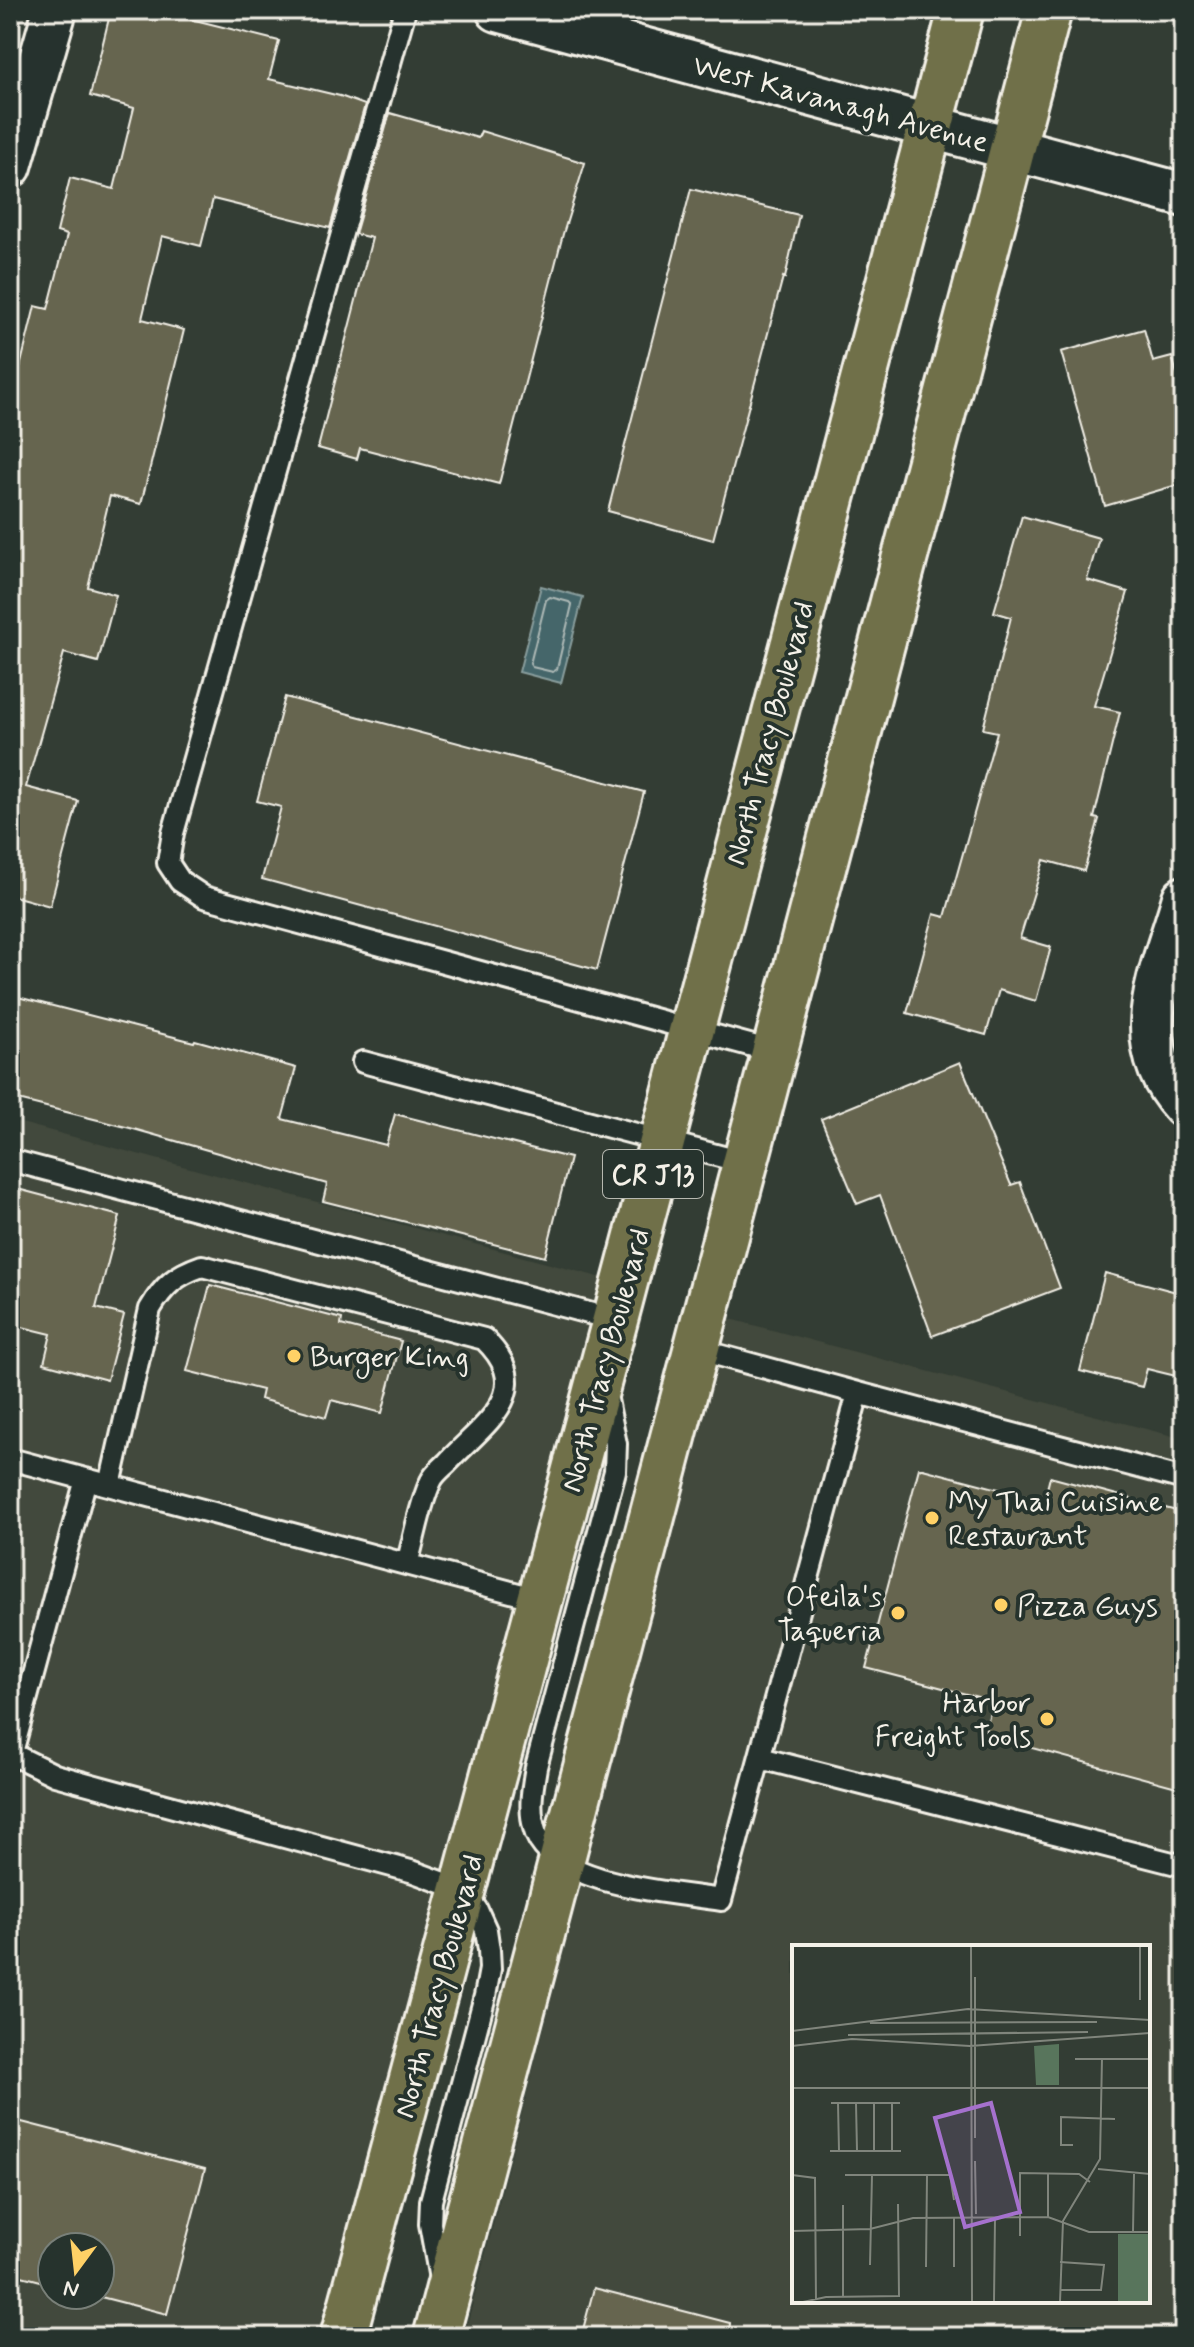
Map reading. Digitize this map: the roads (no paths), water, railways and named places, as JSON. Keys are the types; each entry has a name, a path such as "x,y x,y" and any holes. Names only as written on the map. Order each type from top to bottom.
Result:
{"main road":[{"name":"North Tracy Boulevard","path":"343,2337 961,10"},
{"name":"CR J13","path":"440,2320 1049,10"}],"street":[{"path":"10,166 55,10"},
{"name":"West Kavanagh Avenue","path":"498,10 549,17 1013,150 1184,195"},
{"path":"1184,898 1154,1001 1150,1031 1155,1060 1165,1085 1184,1106"}],"lane":[{"path":"405,10 173,833 168,863 180,881 204,897 775,1052"},
{"path":"363,1062 746,1163"},
{"path":"10,1160 615,1320"},
{"path":"110,1485 150,1309 161,1289 179,1274 202,1266 484,1339 498,1353 506,1370 506,1394 493,1419 431,1479 407,1564"},
{"path":"696,1349 1184,1479"},
{"path":"601,1372 616,1444 615,1471 532,1791 531,1815 537,1837 561,1862 585,1873 611,1881 721,1900 858,1393"},
{"path":"10,1459 541,1600"},
{"path":"86,1479 11,1757 55,1775 414,1872 463,1890 486,1930 490,1969 485,1996 431,2201 430,2224 440,2320"},
{"path":"760,1758 1184,1866"}],"water":[{"path":"541,586 583,597 561,683 519,672"}],"place":[{"name":"Burger King","path":"294,1356"},
{"name":"My Thai Cuisine Restaurant","path":"932,1518"},
{"name":"Pizza Guys","path":"1001,1605"},
{"name":"Ofeila's Taqueria","path":"898,1613"},
{"name":"Harbor Freight Tools","path":"1047,1719"}]}
